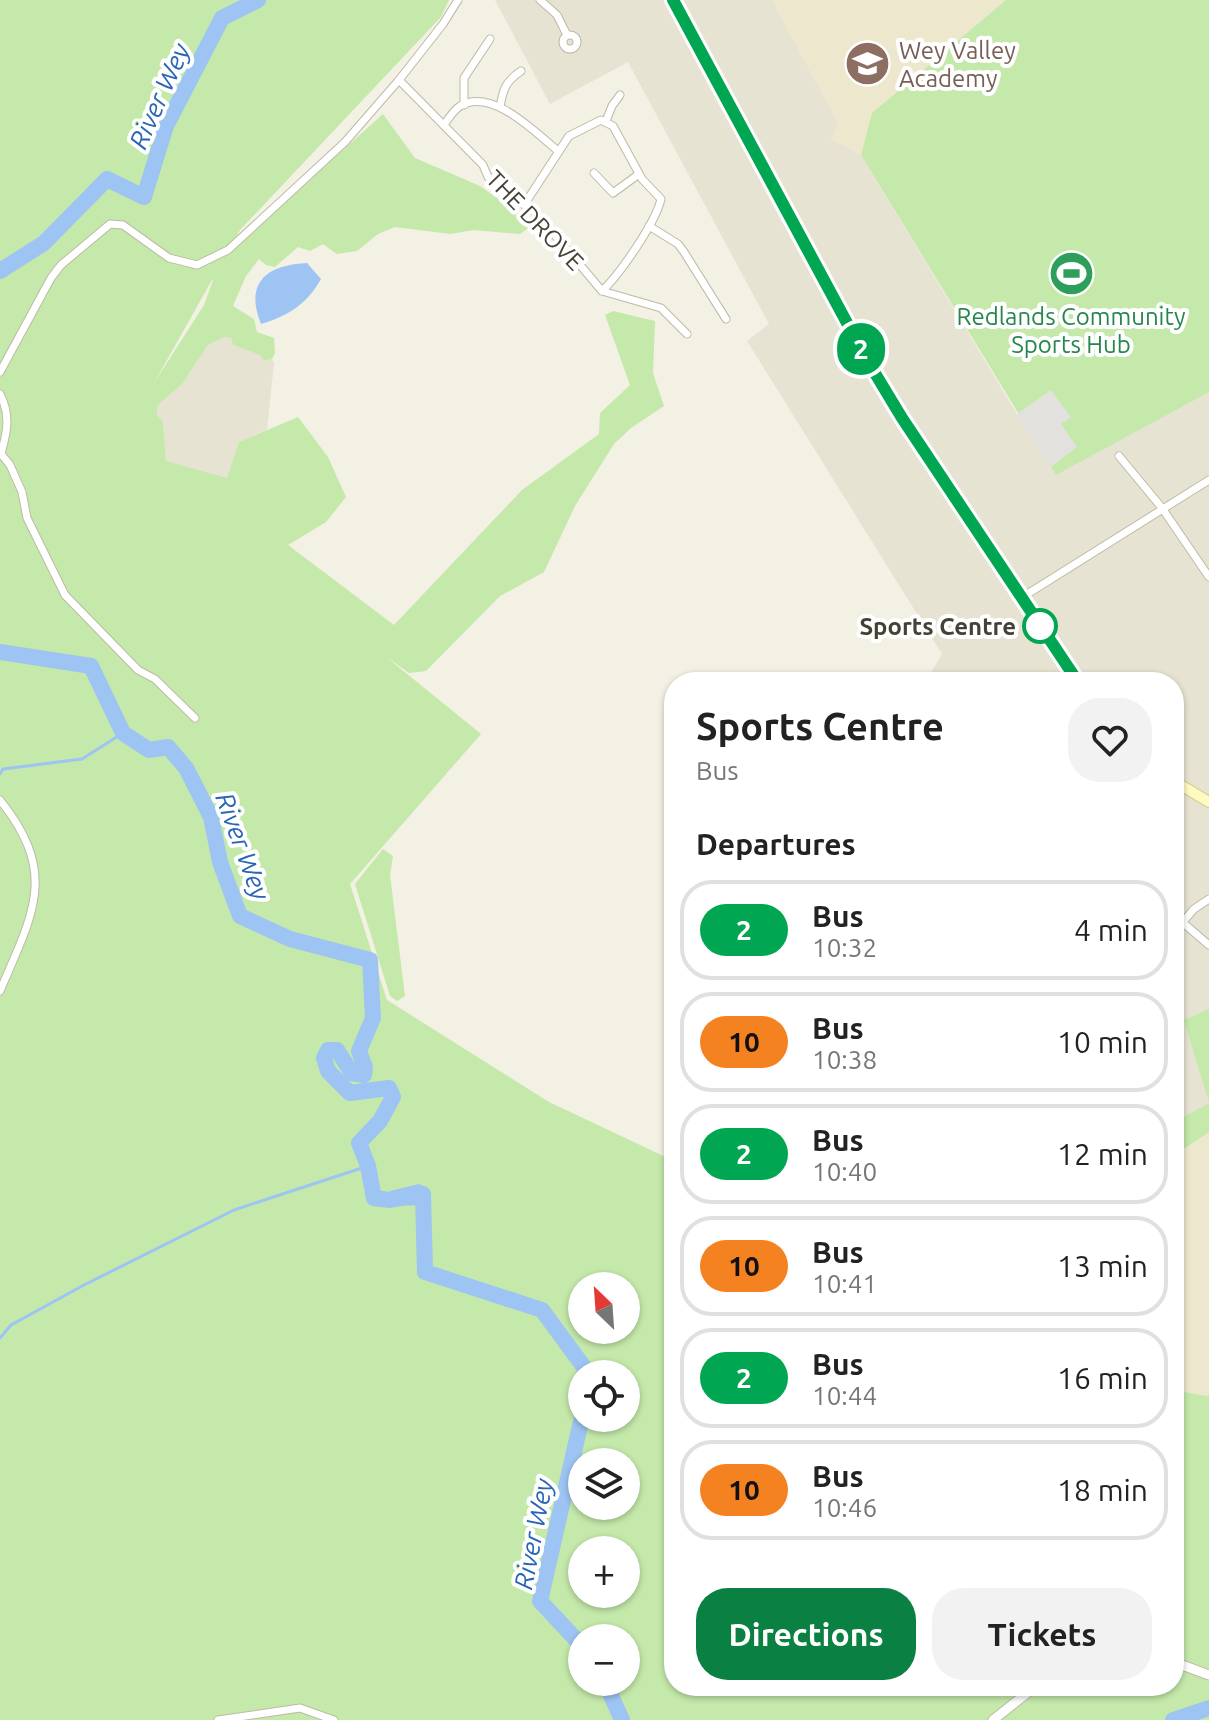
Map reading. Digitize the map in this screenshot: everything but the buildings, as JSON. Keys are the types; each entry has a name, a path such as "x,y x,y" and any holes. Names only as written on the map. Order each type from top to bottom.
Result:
{"main road":[{"path":"673,0 867,360 1071,672"},
{"path":"1184,787 1209,802"}],"street":[{"path":"0,372 51,278 61,265 110,224 123,225 169,258 197,265 228,250 345,142 399,80 458,0"},
{"path":"540,0 557,15 567,35"},
{"path":"464,105 464,78 490,39"},
{"path":"500,107 502,91 509,79 521,71"},
{"name":"THE DROVE","path":"399,80 483,165 488,177 537,214 602,291 661,308 687,334"},
{"path":"606,121 620,95"},
{"path":"444,125 464,105 484,102 500,107 558,151"},
{"path":"524,205 569,136 601,120 613,126 639,174 661,199 659,210 649,226 613,281 602,291"},
{"path":"594,173 613,193 639,174"},
{"path":"649,226 678,244 726,319"},
{"path":"0,394 7,408 8,432 0,455 10,465 22,492 27,518 65,595 138,670 155,679 195,718"},
{"path":"1119,456 1162,508 1209,577"},
{"path":"1021,598 1209,480"},
{"path":"0,800 21,827 35,867 30,916 0,991"},
{"path":"1184,919 1209,899"},
{"path":"1184,924 1209,945"},
{"path":"1184,1666 1209,1675"},
{"path":"993,1720 1023,1696"},
{"path":"218,1720 300,1708 334,1720"}],"shaded area":[{"path":"495,0 772,0 839,124 832,139 861,155 1017,414 1184,404 1209,392 1209,1009 1185,1020 1209,1103 1184,1117 1184,672 932,672 942,654 747,341 769,324 628,62 550,104"},
{"name":"Wey Valley Academy","path":"772,0 1006,0 872,113 861,155 831,139 839,124"},
{"path":"224,337 231,338 233,345 260,355 264,361 272,359 274,363 267,430 239,442 228,479 166,462 163,421 157,415 157,406 182,384 208,345"},
{"path":"1051,390 1071,417 1061,424 1077,447 1051,467 1017,414"},
{"path":"1209,1103 1208,1396 1184,1392 1184,1117"}],"green space":[{"path":"0,0 449,0 441,17 240,230 227,254 383,114 415,158 480,186 530,222 527,229 520,234 474,230 450,234 395,227 378,234 357,251 337,254 323,244 310,251 298,247 275,267 259,259 246,276 233,306 254,319 257,332 274,338 275,353 272,359 264,361 260,355 233,345 231,338 224,337 208,345 182,384 157,406 157,415 163,421 166,461 227,478 239,442 298,417 328,457 346,497 326,522 288,545 394,625 522,490 599,434 600,413 630,385 605,315 613,311 655,321 653,373 664,406 631,428 614,444 575,506 544,572 500,596 426,671 409,673 385,656 481,734 350,884 387,1000 549,1102 664,1156 664,1696 1184,1696 1184,1392 1209,1394 1209,1720 0,1720","holes":["213,280 204,305 154,383"]},
{"name":"Redlands Community Sports Hub","path":"1006,0 1209,0 1209,392 1056,475 861,155 872,113"},
{"path":"383,849 393,856 390,875 405,996 397,1001 390,996 355,884"},
{"path":"1209,1009 1209,1103 1184,1020"},
{"path":"1209,1103 1209,1132 1185,1148 1184,1147 1184,1117"}],"water":[{"path":"307,263 321,279 316,288 296,308 261,324 255,297 263,278 281,267"},
{"path":"419,1184 428,1188 425,1205 391,1206 390,1191"}],"waterway":[{"name":"River Wey","path":"0,271 44,243 107,179 144,197 166,126 222,18 258,0"},
{"name":"River Wey","path":"0,652 91,666 123,733 149,750 168,747 186,768 211,817 220,862 240,916 290,939 370,960 373,1018 359,1051 365,1067 364,1075 352,1073 337,1050 328,1050 324,1058 328,1071 350,1093 389,1088 393,1097 380,1121 359,1143 368,1166 374,1198 390,1200 423,1194 425,1272 542,1310 579,1360"},
{"path":"0,774 3,769 82,759 123,733"},
{"path":"0,1338 11,1325 84,1285 234,1210 368,1166"},
{"name":"River Wey","path":"568,1631 540,1601 579,1432"},
{"name":"River Wey","path":"611,1696 622,1720"},
{"name":"River Wey","path":"1173,1720 1209,1708"}],"bus line":[{"name":"2","path":"673,0 867,360 902,418 1071,672"}],"place":[{"name":"Wey Valley Academy","path":"868,64"},
{"name":"Redlands Community Sports Hub","path":"1071,274"},
{"name":"Sports Centre","path":"1040,626"}]}
